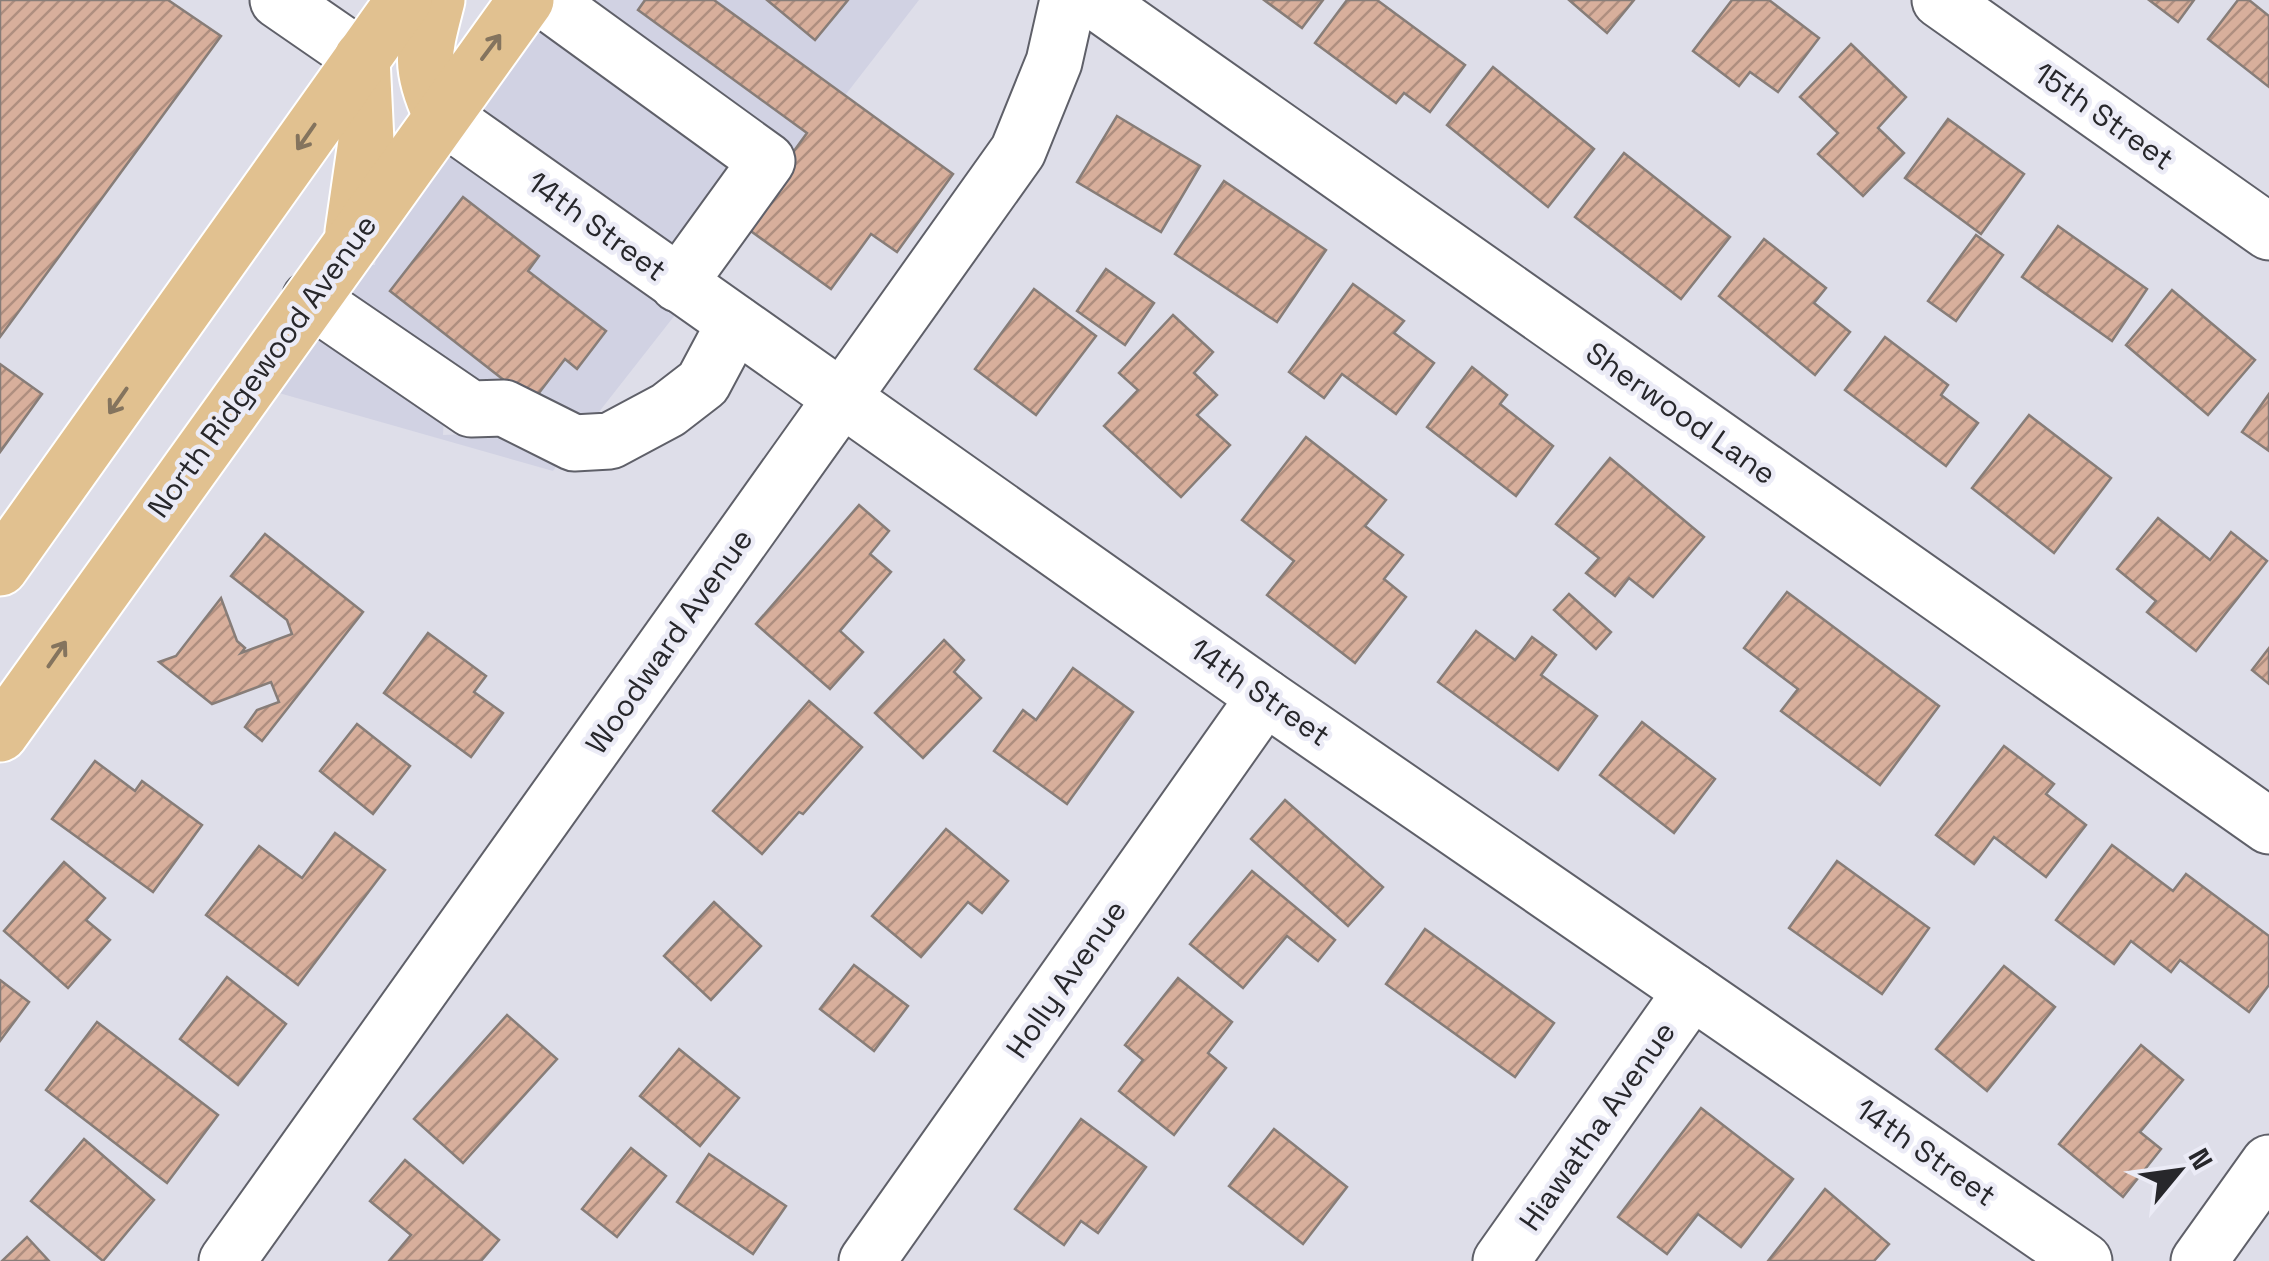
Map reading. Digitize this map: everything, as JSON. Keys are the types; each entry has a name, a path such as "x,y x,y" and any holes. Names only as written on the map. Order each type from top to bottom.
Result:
{"main road":[{"path":"0,568 404,0"},
{"path":"438,0 424,53 427,85 441,115"},
{"name":"North Ridgewood Avenue","path":"0,734 526,0"},
{"path":"352,240 366,142 362,58"}],"street":[{"path":"278,0 362,58"},
{"path":"544,0 767,161 678,284"},
{"name":"Woodward Avenue","path":"227,1261 1018,151 1054,62 1068,0"},
{"name":"Sherwood Lane","path":"1094,0 2269,826"},
{"name":"15th Street","path":"1940,0 2269,232"},
{"name":"14th Street","path":"441,115 1266,697 2084,1261"},
{"path":"310,299 471,409 504,408 574,442 610,442 668,410 703,383 736,323"},
{"name":"Holly Avenue","path":"867,1261 1266,697"},
{"name":"Hiawatha Avenue","path":"1501,1261 1692,991"},
{"path":"2198,1261 2269,1163"}],"shaded area":[{"path":"556,0 919,0 708,272 478,109"},
{"path":"446,152 675,315 595,417 446,385 443,435 495,433 558,464 553,471 279,393 364,265 375,265 377,247"}],"building":[{"path":"0,0 168,0 221,36 0,337"},
{"path":"645,0 714,0 953,174 897,252 871,234 831,289 741,224 807,133 638,10"},
{"path":"767,0 848,0 815,40"},
{"path":"1264,0 1323,0 1302,28"},
{"path":"1347,0 1377,0 1465,65 1430,112 1404,93 1396,103 1315,43"},
{"path":"1569,0 1634,0 1607,33"},
{"path":"1732,0 1769,0 1819,38 1778,92 1750,72 1739,86 1693,51"},
{"path":"2149,0 2194,0 2178,22"},
{"path":"2238,0 2249,0 2269,16 2269,87 2208,39"},
{"path":"1851,44 1906,97 1878,128 1904,153 1863,196 1818,154 1838,133 1800,97"},
{"path":"1493,67 1594,149 1548,207 1447,125"},
{"path":"1117,116 1200,166 1161,232 1077,182"},
{"path":"1948,119 2024,174 1981,234 1905,178"},
{"path":"1624,153 1730,237 1681,299 1575,217"},
{"path":"1224,181 1326,250 1277,322 1175,254"},
{"path":"463,197 539,256 528,271 606,331 577,369 565,359 532,402 390,291"},
{"path":"2058,226 2147,289 2112,341 2022,277"},
{"path":"1976,235 2003,255 1956,321 1928,301"},
{"path":"1764,239 1826,288 1814,303 1850,332 1815,375 1719,296"},
{"path":"1106,269 1154,303 1125,345 1077,311"},
{"path":"1353,284 1404,321 1394,333 1434,363 1396,414 1342,374 1324,398 1289,372"},
{"path":"1034,289 1096,336 1036,415 975,369"},
{"path":"2172,290 2255,360 2208,415 2126,345"},
{"path":"1173,315 1213,352 1194,373 1217,395 1197,415 1230,445 1181,497 1104,426 1138,390 1119,373"},
{"path":"1885,337 1948,385 1941,395 1978,423 1946,466 1845,390"},
{"path":"0,364 42,394 0,452"},
{"path":"1472,367 1507,395 1500,404 1553,446 1516,496 1427,427"},
{"path":"2269,394 2269,451 2242,432"},
{"path":"2029,415 2111,478 2054,553 1972,488"},
{"path":"1306,437 1386,500 1365,526 1403,555 1384,579 1406,597 1355,663 1267,595 1294,561 1242,520"},
{"path":"1610,458 1704,537 1653,597 1629,578 1615,596 1586,573 1599,558 1556,524"},
{"path":"859,505 889,531 870,554 891,572 840,631 863,652 830,689 756,624"},
{"path":"2158,518 2210,560 2231,532 2267,561 2196,651 2147,612 2156,601 2117,569"},
{"path":"265,534 363,612 262,741 245,727 257,710 279,702 271,682 212,704 159,662 176,656 221,598 237,641 245,648 241,653 292,634 287,620 231,576"},
{"path":"1787,592 1939,706 1880,785 1781,711 1798,689 1744,648"},
{"path":"1569,594 1611,632 1596,649 1554,610"},
{"path":"1476,631 1515,660 1532,637 1556,655 1541,675 1597,716 1558,770 1438,682"},
{"path":"428,633 486,676 474,692 503,713 471,757 384,693"},
{"path":"944,640 964,660 954,672 981,698 923,758 875,713"},
{"path":"2269,648 2269,684 2252,670"},
{"path":"1073,668 1133,712 1067,804 994,751 1023,710 1036,720"},
{"path":"809,701 862,747 762,854 713,811"},
{"path":"1642,722 1715,779 1674,833 1600,775"},
{"path":"357,724 410,766 373,814 320,771"},
{"path":"2004,746 2054,784 2046,794 2086,825 2046,877 1994,837 1974,864 1936,835"},
{"path":"95,761 135,791 142,781 202,825 153,892 52,819"},
{"path":"1285,800 1383,887 1348,926 1251,839"},
{"path":"946,829 1008,881 982,913 968,902 921,957 872,916"},
{"path":"335,833 385,870 298,985 206,915 259,846 302,878"},
{"path":"2112,845 2173,891 2186,874 2269,936 2269,985 2249,1012 2180,960 2171,972 2131,941 2114,964 2056,920"},
{"path":"1837,861 1929,928 1882,994 1789,928"},
{"path":"64,862 105,898 86,920 110,940 68,988 4,931"},
{"path":"1252,871 1335,940 1318,961 1287,936 1243,988 1190,944"},
{"path":"714,902 761,946 711,1000 664,956"},
{"path":"1425,929 1554,1023 1515,1077 1386,984"},
{"path":"854,965 908,1006 874,1051 820,1009"},
{"path":"2004,966 2055,1007 1987,1091 1936,1049"},
{"path":"227,977 286,1024 238,1085 180,1039"},
{"path":"1178,978 1232,1022 1208,1053 1226,1068 1174,1135 1119,1091 1143,1060 1125,1045"},
{"path":"0,980 29,1002 0,1041"},
{"path":"507,1015 557,1059 463,1163 414,1119"},
{"path":"97,1022 218,1115 167,1183 46,1090"},
{"path":"2141,1045 2183,1080 2140,1132 2161,1149 2123,1197 2059,1144"},
{"path":"679,1049 739,1098 700,1146 640,1096"},
{"path":"1701,1108 1793,1179 1741,1247 1698,1214 1667,1254 1618,1217"},
{"path":"1081,1119 1146,1167 1098,1233 1081,1221 1064,1245 1015,1209"},
{"path":"1274,1129 1347,1187 1303,1244 1229,1186"},
{"path":"84,1139 154,1200 103,1261 31,1201"},
{"path":"631,1148 666,1176 617,1237 582,1209"},
{"path":"709,1154 786,1206 753,1254 677,1202"},
{"path":"405,1160 499,1240 481,1261 389,1261 411,1235 370,1201"},
{"path":"1825,1189 1889,1244 1874,1261 1768,1261"},
{"path":"27,1237 49,1261 2,1261"}]}
